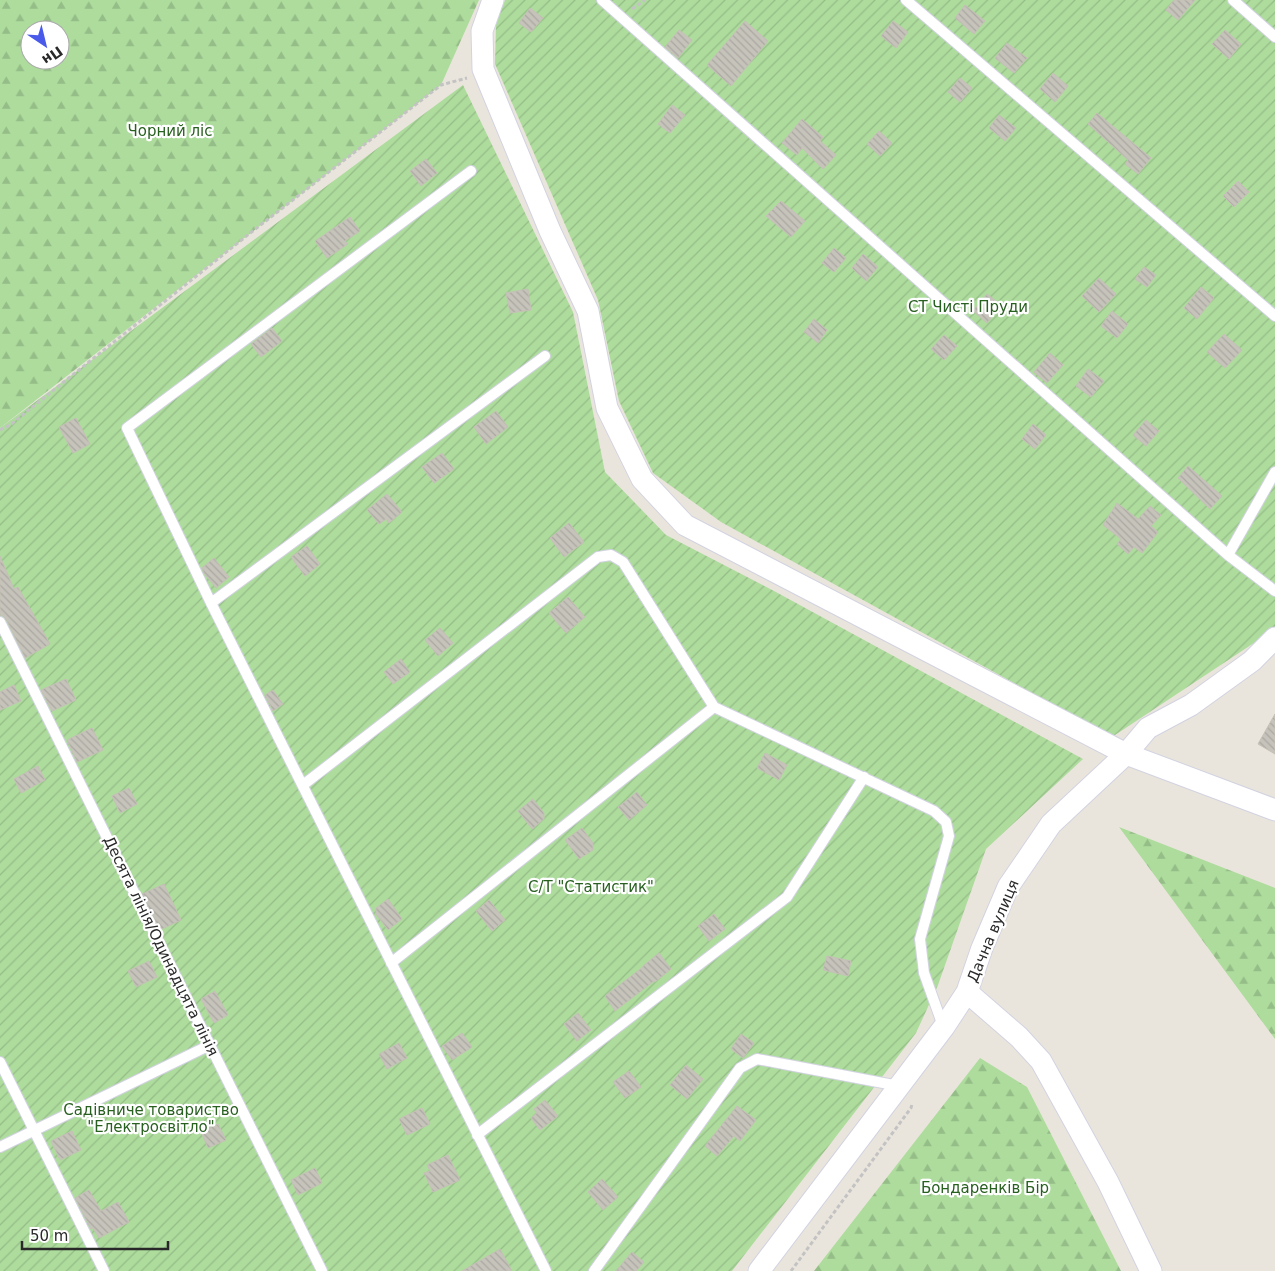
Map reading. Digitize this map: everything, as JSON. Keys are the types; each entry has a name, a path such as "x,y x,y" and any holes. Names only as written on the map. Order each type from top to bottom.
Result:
{"street":[{"path":"493,0 482,31 483,69 550,231 588,310 607,408 642,479 685,525 1126,754 1275,810"},
{"name":"Дачна вулиця","path":"759,1271 944,1027 967,992 982,948 1008,887 1052,824 1126,754 1148,728 1191,706 1252,661 1275,638"},
{"path":"967,992 1019,1037 1041,1061 1108,1182 1151,1271"}],"lane":[{"path":"602,0 1228,555 1275,591"},
{"path":"906,0 1275,316"},
{"path":"1233,0 1275,37"},
{"path":"471,171 127,428 211,603 546,1271"},
{"path":"211,603 545,356"},
{"path":"1228,555 1275,472"},
{"path":"302,785 598,556 611,555 623,562 714,707 934,810 946,822 949,836 920,939 924,972 944,1027"},
{"name":"Десята лінія/Одинадцята лінія","path":"0,622 322,1271"},
{"path":"392,963 714,707"},
{"path":"477,1135 787,897 864,777"},
{"path":"0,1147 210,1045"},
{"path":"594,1271 740,1068 757,1059 899,1086"},
{"path":"0,1062 104,1271"}],"path":[{"path":"0,430 10,425 249,234 441,85 485,73"}],"green space":[{"name":"Чорний ліс","path":"0,0 479,0 441,85 0,428"},
{"name":"СТ Чисті Пруди","path":"505,0 1275,0 1275,629 1112,737 721,522 653,473 619,401 598,300 495,64 496,24"},
{"name":"С/Т \"Статистик\"","path":"463,85 573,312 605,472 666,535 774,591 1083,759 986,849 938,985 916,1033 732,1271 0,1271 0,428"},
{"path":"1119,827 1275,888 1275,1039"},
{"name":"Бондаренків Бір","path":"980,1058 1027,1087 1121,1271 814,1271"}],"building":[{"path":"1174,0 1195,0 1178,20 1166,10"},
{"path":"965,5 985,21 974,34 955,18"},
{"path":"530,8 543,18 531,32 519,23"},
{"path":"745,21 768,41 731,86 707,65"},
{"path":"893,21 908,32 896,48 881,36"},
{"path":"679,30 692,40 678,58 665,47"},
{"path":"1225,30 1241,44 1229,59 1212,44"},
{"path":"1007,43 1027,58 1014,73 995,58"},
{"path":"1053,73 1068,86 1055,102 1040,89"},
{"path":"960,78 972,88 960,102 948,92"},
{"path":"672,105 685,115 670,133 658,124"},
{"path":"1097,113 1151,158 1138,174 1125,164 1128,160 1088,124"},
{"path":"999,115 1016,128 1005,141 989,128"},
{"path":"802,119 823,137 820,141 836,155 823,169 802,148 797,155 782,143"},
{"path":"879,131 892,143 880,156 867,144"},
{"path":"426,159 437,173 421,186 410,171"},
{"path":"1238,181 1249,192 1234,207 1223,196"},
{"path":"781,201 805,221 791,237 766,216"},
{"path":"350,217 360,231 345,241 348,244 327,258 315,241"},
{"path":"834,248 846,258 834,272 822,263"},
{"path":"863,254 878,267 866,281 852,268"},
{"path":"1144,267 1156,275 1147,287 1135,279"},
{"path":"1099,278 1116,294 1099,312 1082,296"},
{"path":"1201,287 1214,298 1197,319 1184,308"},
{"path":"528,289 531,310 510,313 506,293"},
{"path":"987,294 1001,305 987,323 973,311"},
{"path":"1112,311 1128,324 1117,338 1101,326"},
{"path":"814,319 827,330 818,343 804,332"},
{"path":"272,328 282,341 261,357 251,344"},
{"path":"1224,334 1242,350 1225,368 1207,352"},
{"path":"944,335 957,346 944,360 931,349"},
{"path":"1050,353 1063,365 1047,383 1034,372"},
{"path":"1088,369 1104,381 1091,397 1076,386"},
{"path":"496,411 508,427 486,444 474,427"},
{"path":"76,418 90,444 73,453 59,427"},
{"path":"1146,420 1159,431 1146,446 1133,435"},
{"path":"1033,424 1046,435 1035,449 1022,439"},
{"path":"442,453 454,469 434,483 422,467"},
{"path":"1188,466 1222,496 1210,509 1178,478"},
{"path":"387,494 402,512 389,523 386,519 379,524 367,510"},
{"path":"1117,503 1138,519 1150,506 1161,515 1151,526 1158,532 1142,553 1134,547 1128,554 1117,544 1121,539 1103,525"},
{"path":"569,523 584,542 564,557 550,538"},
{"path":"307,546 320,564 305,576 291,557"},
{"path":"0,556 14,589 18,587 50,644 25,658 6,619 0,615"},
{"path":"214,558 229,577 216,588 202,568"},
{"path":"568,597 585,617 566,633 549,613"},
{"path":"440,628 453,643 438,656 425,640"},
{"path":"401,659 410,672 393,684 384,672"},
{"path":"66,679 76,700 52,711 41,690"},
{"path":"14,685 21,701 0,710 0,692"},
{"path":"273,690 283,704 273,711 265,695"},
{"path":"1275,714 1275,754 1258,744"},
{"path":"92,728 103,750 77,762 67,740"},
{"path":"765,753 787,765 779,780 757,768"},
{"path":"38,766 45,780 21,793 14,779"},
{"path":"129,788 137,804 120,813 112,796"},
{"path":"637,792 647,805 629,820 618,807"},
{"path":"533,799 544,813 544,819 532,829 518,811"},
{"path":"582,828 593,843 593,850 579,859 565,840"},
{"path":"164,884 181,920 160,930 142,894"},
{"path":"388,899 402,919 388,930 376,914 376,908"},
{"path":"489,900 505,920 492,931 476,911"},
{"path":"714,914 725,929 709,941 698,926"},
{"path":"659,953 671,969 615,1011 605,996"},
{"path":"827,956 851,961 848,976 823,970"},
{"path":"149,961 157,977 136,987 128,971"},
{"path":"215,991 228,1015 214,1023 201,999"},
{"path":"578,1013 591,1030 577,1041 564,1024"},
{"path":"462,1033 472,1047 452,1060 442,1046"},
{"path":"741,1034 754,1043 743,1058 731,1049"},
{"path":"399,1043 407,1058 387,1069 379,1054"},
{"path":"686,1065 703,1079 687,1099 670,1085"},
{"path":"629,1071 641,1087 625,1098 613,1082"},
{"path":"545,1100 558,1116 540,1130 531,1118 537,1113 534,1109"},
{"path":"737,1106 756,1120 740,1141 734,1136 717,1156 705,1146"},
{"path":"422,1108 430,1124 407,1135 399,1119"},
{"path":"218,1124 226,1140 208,1148 201,1132"},
{"path":"72,1131 81,1150 60,1160 51,1141"},
{"path":"448,1155 460,1180 433,1192 424,1173 430,1171 427,1165"},
{"path":"315,1168 322,1183 298,1195 291,1180"},
{"path":"602,1179 618,1197 603,1210 588,1192"},
{"path":"89,1190 101,1211 118,1202 129,1222 99,1238 93,1228 91,1229 75,1198"},
{"path":"500,1249 512,1271 462,1271"},
{"path":"632,1252 644,1262 636,1271 616,1271"}],"park label":[{"name":"Садівниче товариство \"Електросвітло\"","path":"151,1118"}]}
